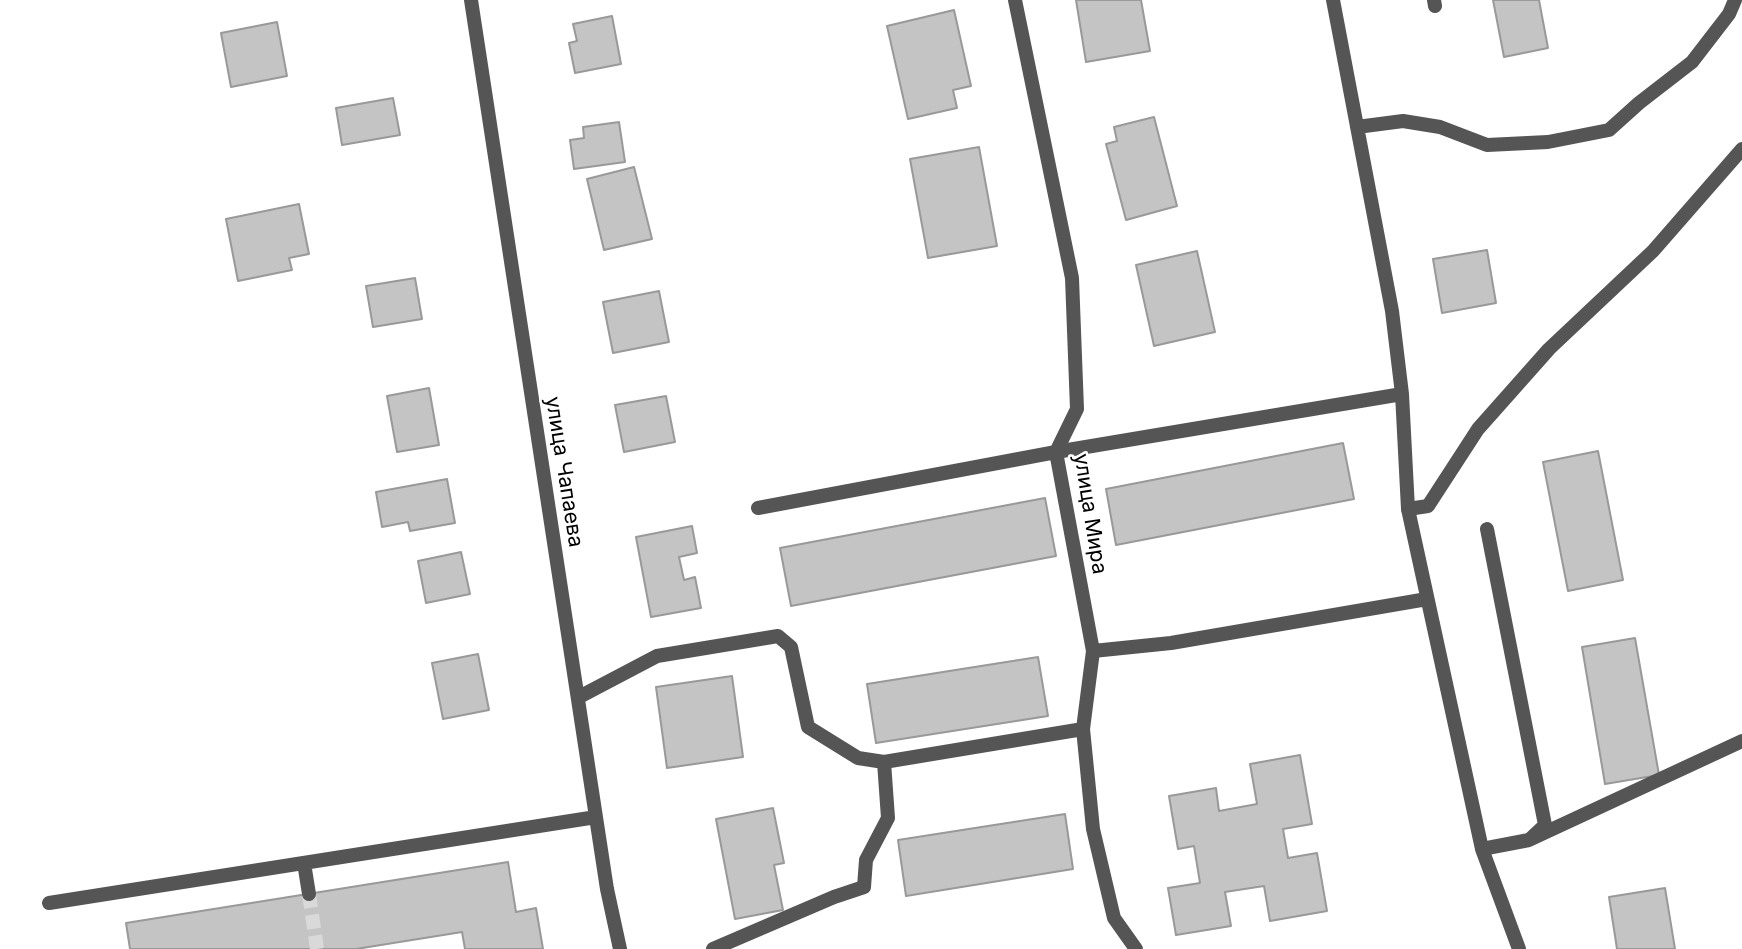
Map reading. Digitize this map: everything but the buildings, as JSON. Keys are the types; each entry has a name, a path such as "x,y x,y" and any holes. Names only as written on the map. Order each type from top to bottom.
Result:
{"street":[{"name":"улица Чапаева","path":"471,0 607,889 620,949"},
{"name":"улица Мира","path":"1015,0 1072,278 1077,410 1056,452 1093,651 1083,729 1093,829 1114,918 1136,949"},
{"path":"1333,0 1392,311 1402,394 1408,509 1482,849 1519,949"},
{"path":"1357,127 1403,121 1440,127 1487,145 1548,142 1609,130 1692,62 1729,13 1735,0"},
{"path":"1408,509 1427,506 1478,429 1549,349 1653,251 1742,149"},
{"path":"758,508 1056,452 1402,394"},
{"path":"1487,529 1545,825 1529,840"},
{"path":"1093,651 1171,643 1427,599"},
{"path":"579,697 657,656 778,636 792,648 807,727 858,758 884,762 1083,729"},
{"path":"1482,849 1529,840 1742,741"},
{"path":"713,949 834,897 864,887 866,860 888,818 884,762"},
{"path":"49,903 596,817"},
{"path":"304,863 309,894"}],"tunnel":[{"path":"309,894 317,949"}]}
